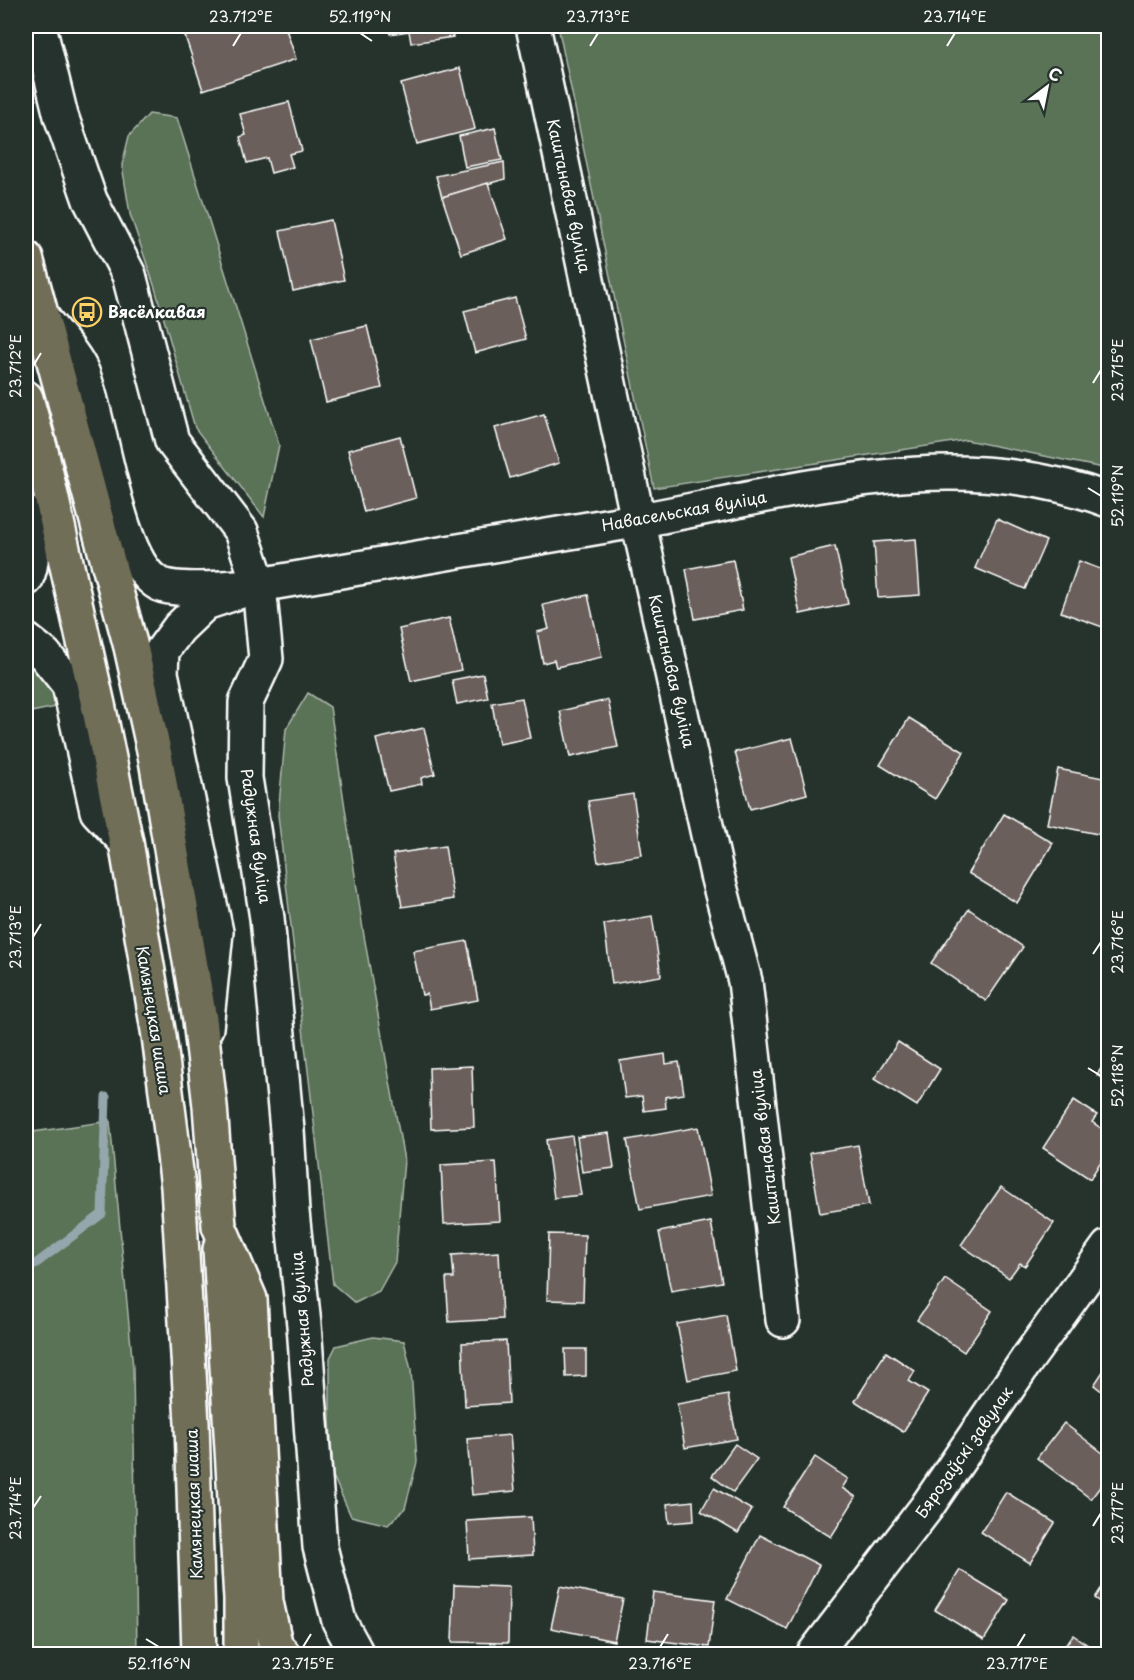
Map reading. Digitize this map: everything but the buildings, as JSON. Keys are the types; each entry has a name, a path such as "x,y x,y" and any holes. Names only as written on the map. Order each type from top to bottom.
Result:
{"main road":[{"path":"26,258 131,647 156,760 203,1053 219,1227 241,1587 241,1654"},
{"name":"Камянецкая шаша","path":"26,398 42,454 99,709 126,842 159,1036 178,1187 192,1423 199,1654"},
{"path":"219,1227 250,1299 267,1602 276,1647 283,1654"}],"street":[{"name":"Радужная вуліца","path":"39,26 61,116 90,200 129,275 172,441 241,531 259,585 266,659 246,702 245,778 269,929 292,1212 304,1325 320,1547 339,1621 357,1654"},
{"name":"Каштанавая вуліца","path":"533,26 638,520 717,874 745,981 783,1320"},
{"path":"39,313 82,371 130,547 149,577 161,585 212,589 259,585"},
{"name":"Навасельская вуліца","path":"259,585 638,520 869,476 944,471 1012,475 1079,489 1108,500"},
{"path":"26,513 32,543 29,572 26,579"},
{"path":"203,1053 216,932 161,673 162,651 179,628 205,603 259,585"},
{"path":"26,640 45,655 69,685 97,811 126,842"},
{"name":"Бярозаўскі завулак","path":"814,1654 926,1508 1026,1361 1108,1247"}],"green space":[{"path":"558,26 1108,26 1108,469 966,440 654,488"},
{"path":"149,114 177,118 279,445 264,517 195,428 155,288 130,214 122,165 129,136"},
{"path":"26,651 66,705 26,713"},
{"path":"308,693 330,707 364,936 404,1160 395,1262 379,1291 355,1303 333,1284 278,815 286,729"},
{"path":"110,1121 133,1368 137,1654 26,1654 26,1133"},
{"path":"373,1337 404,1341 411,1370 417,1462 405,1508 388,1525 351,1516 333,1476 330,1358 336,1346"}],"waterway":[{"path":"26,1271 102,1214 106,1097"}],"place":[{"name":"Вясёлкавая","path":"87,312"}]}
